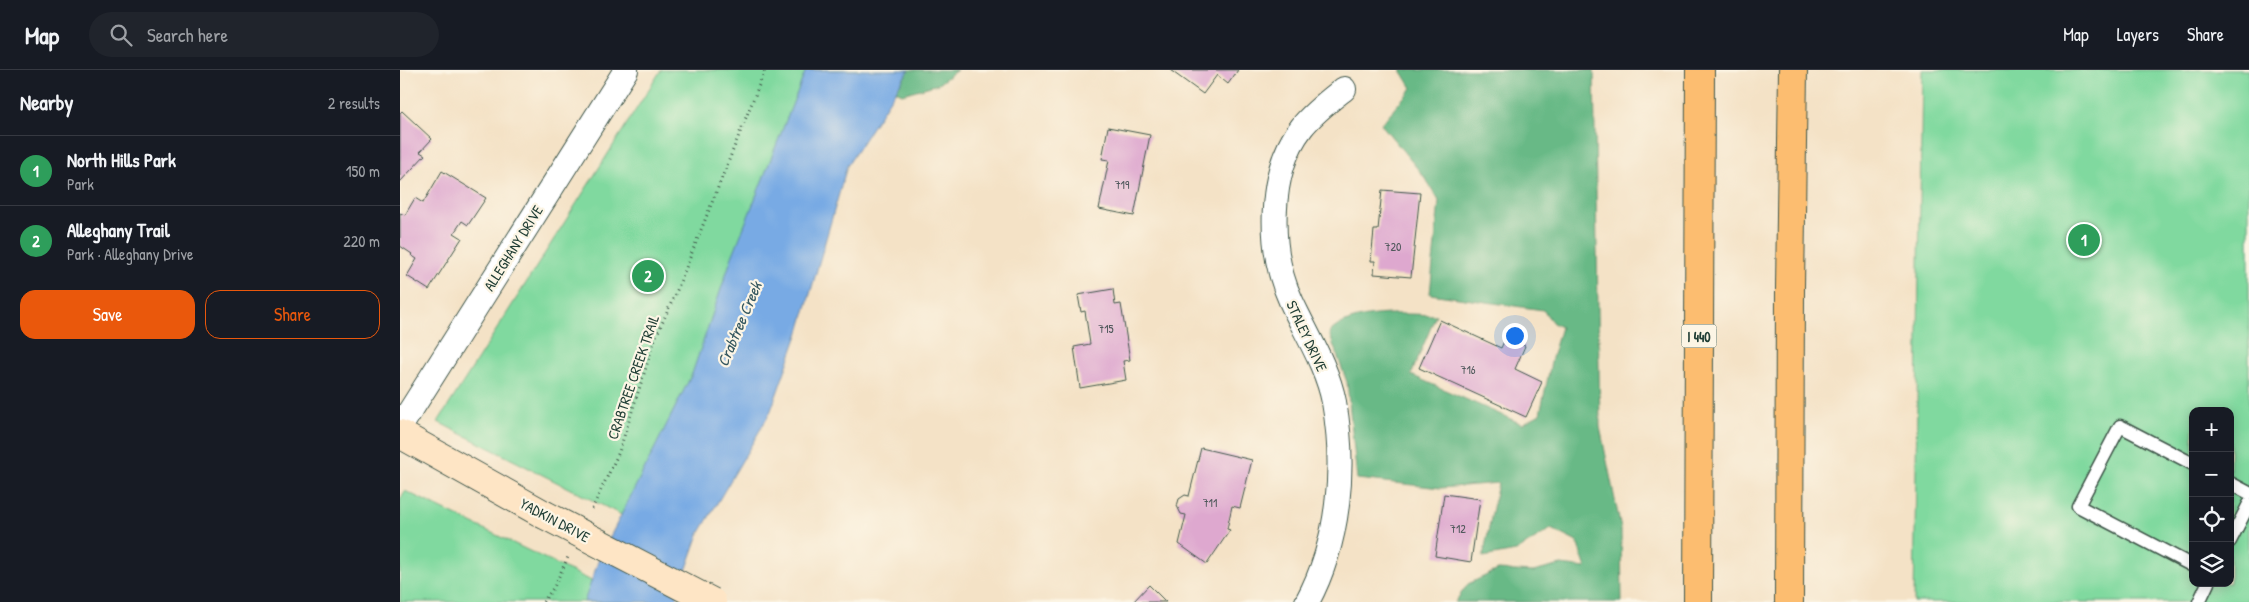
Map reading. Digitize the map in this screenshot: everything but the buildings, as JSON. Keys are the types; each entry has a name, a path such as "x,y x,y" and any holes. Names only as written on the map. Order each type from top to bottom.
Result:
{"highway":[{"name":"I 440","path":"1698,602 1700,70"},
{"path":"1789,602 1793,70"}],"street":[{"name":"ALLEGHANY DRIVE","path":"400,427 626,70"},
{"name":"STALEY DRIVE","path":"1307,602 1329,549 1337,500 1338,435 1334,402 1324,370 1290,300 1280,270 1274,223 1278,187 1286,156 1302,128 1324,105 1344,89"},
{"name":"YADKIN DRIVE","path":"400,434 543,514 712,602"}],"lane":[{"path":"2189,462 2120,426 2078,506 2189,564"},
{"path":"2234,485 2249,493"},
{"path":"2234,532 2249,504"},
{"path":"2199,602 2206,587"}],"path":[{"name":"CRABTREE CREEK TRAIL","path":"588,515 619,452 655,339 677,290 765,70"},
{"path":"543,602 554,587 571,551"}],"green space":[{"path":"661,70 862,70 655,532 438,422"},
{"path":"909,70 957,70 938,84 902,94 896,91"},
{"path":"1401,70 1594,70 1600,427 1621,529 1622,602 1455,602 1468,584 1498,570 1533,572 1561,565 1586,568 1577,542 1551,529 1516,551 1483,557 1498,483 1441,488 1357,479 1347,382 1329,333 1339,325 1365,316 1395,314 1436,315 1411,375 1522,424 1540,414 1561,327 1553,323 1543,310 1430,294 1439,201 1426,179 1381,124 1412,88"},
{"path":"1922,70 2249,70 2249,602 1914,602"},
{"path":"405,491 627,598 625,602 400,602 400,500"}],"water":[{"name":"Crabtree Creek","path":"806,70 909,70 847,166 799,332 770,413 699,534 675,602 584,602 599,559 692,374 732,257"}],"place":[{"name":"North Hills Park","path":"2084,240"},
{"name":"Alleghany Trail","path":"648,276"}]}
